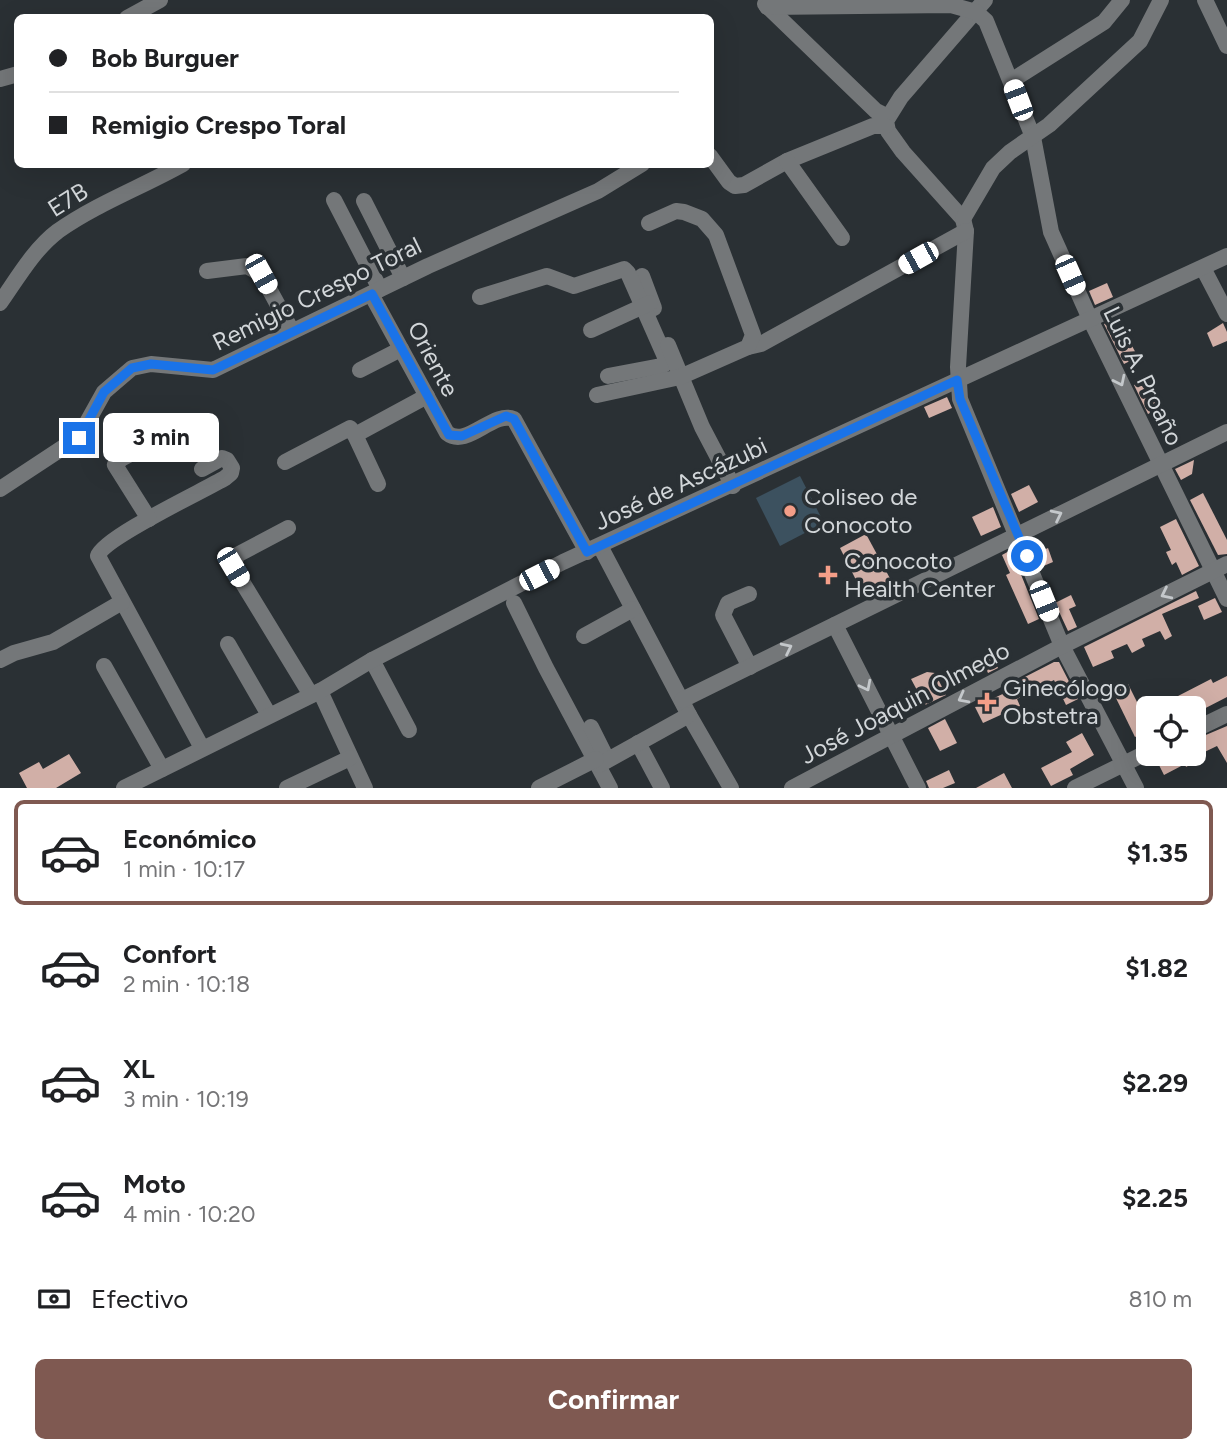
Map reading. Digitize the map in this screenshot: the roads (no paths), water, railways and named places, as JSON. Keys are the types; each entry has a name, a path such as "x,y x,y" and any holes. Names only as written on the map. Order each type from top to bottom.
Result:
{"street":[{"path":"134,14 160,0"},
{"path":"1011,81 1104,22 1122,0"},
{"path":"1136,788 1062,646 960,399 957,380 965,225 993,168 1010,152 1049,125 1140,41 1161,0"},
{"path":"1205,0 1227,46"},
{"path":"764,3 981,6"},
{"path":"764,3 887,121"},
{"path":"965,225 903,152 888,131 887,121 901,97 981,6"},
{"name":"Luis A. Proaño","path":"981,6 1033,138 1051,232 1160,464 1221,567 1227,599"},
{"path":"714,161 729,182 735,186 744,185 787,161 887,121"},
{"path":"787,161 842,238"},
{"name":"E7B","path":"0,303 22,271 57,232 175,168"},
{"name":"Remigio Crespo Toral","path":"0,489 79,438 104,392 132,368 151,364 213,370 403,278 598,191 635,168"},
{"name":"Oriente","path":"334,200 401,349 444,429 452,436 462,436 506,416 514,419 633,609 731,788"},
{"path":"364,201 403,278"},
{"path":"649,223 676,211 684,212 702,219 716,235 751,341"},
{"path":"597,395 680,377 751,341 761,344 965,225"},
{"name":"José de Ascázubi","path":"124,788 594,549 1227,256"},
{"path":"208,271 247,266 261,274 292,331"},
{"path":"1203,268 1227,314"},
{"path":"480,296 547,276 574,286 624,269 628,272 648,305 733,486"},
{"path":"608,376 665,363 642,276"},
{"path":"591,330 648,305"},
{"path":"360,370 401,349"},
{"path":"355,435 428,396"},
{"path":"285,462 349,428 355,435 378,484"},
{"path":"548,786 638,743 685,707 750,667 1227,432"},
{"path":"149,519 115,465 151,443"},
{"path":"202,469 222,458 228,460 232,468 225,478 149,519 104,546 98,553 202,748"},
{"path":"288,528 237,555 233,567 315,693 365,788"},
{"name":"José Joaquin Olmedo","path":"792,788 1062,646 1221,567"},
{"path":"749,594 728,603 723,615 750,667"},
{"path":"0,660 52,642 122,602"},
{"path":"514,603 546,668 602,761 610,788"},
{"path":"584,636 633,609"},
{"path":"835,625 918,788"},
{"path":"228,645 269,715"},
{"path":"372,660 409,730"},
{"path":"104,666 162,769"},
{"path":"1206,724 1227,714"},
{"path":"591,727 605,755 602,761"},
{"path":"638,743 662,788"},
{"path":"287,788 350,758"},
{"path":"1075,788 1136,758"}],"place":[{"name":"Coliseo de Conocoto","path":"790,511"},
{"name":"Conocoto Health Center","path":"828,575"},
{"name":"Ginecólogo Obstetra","path":"987,702"}]}
